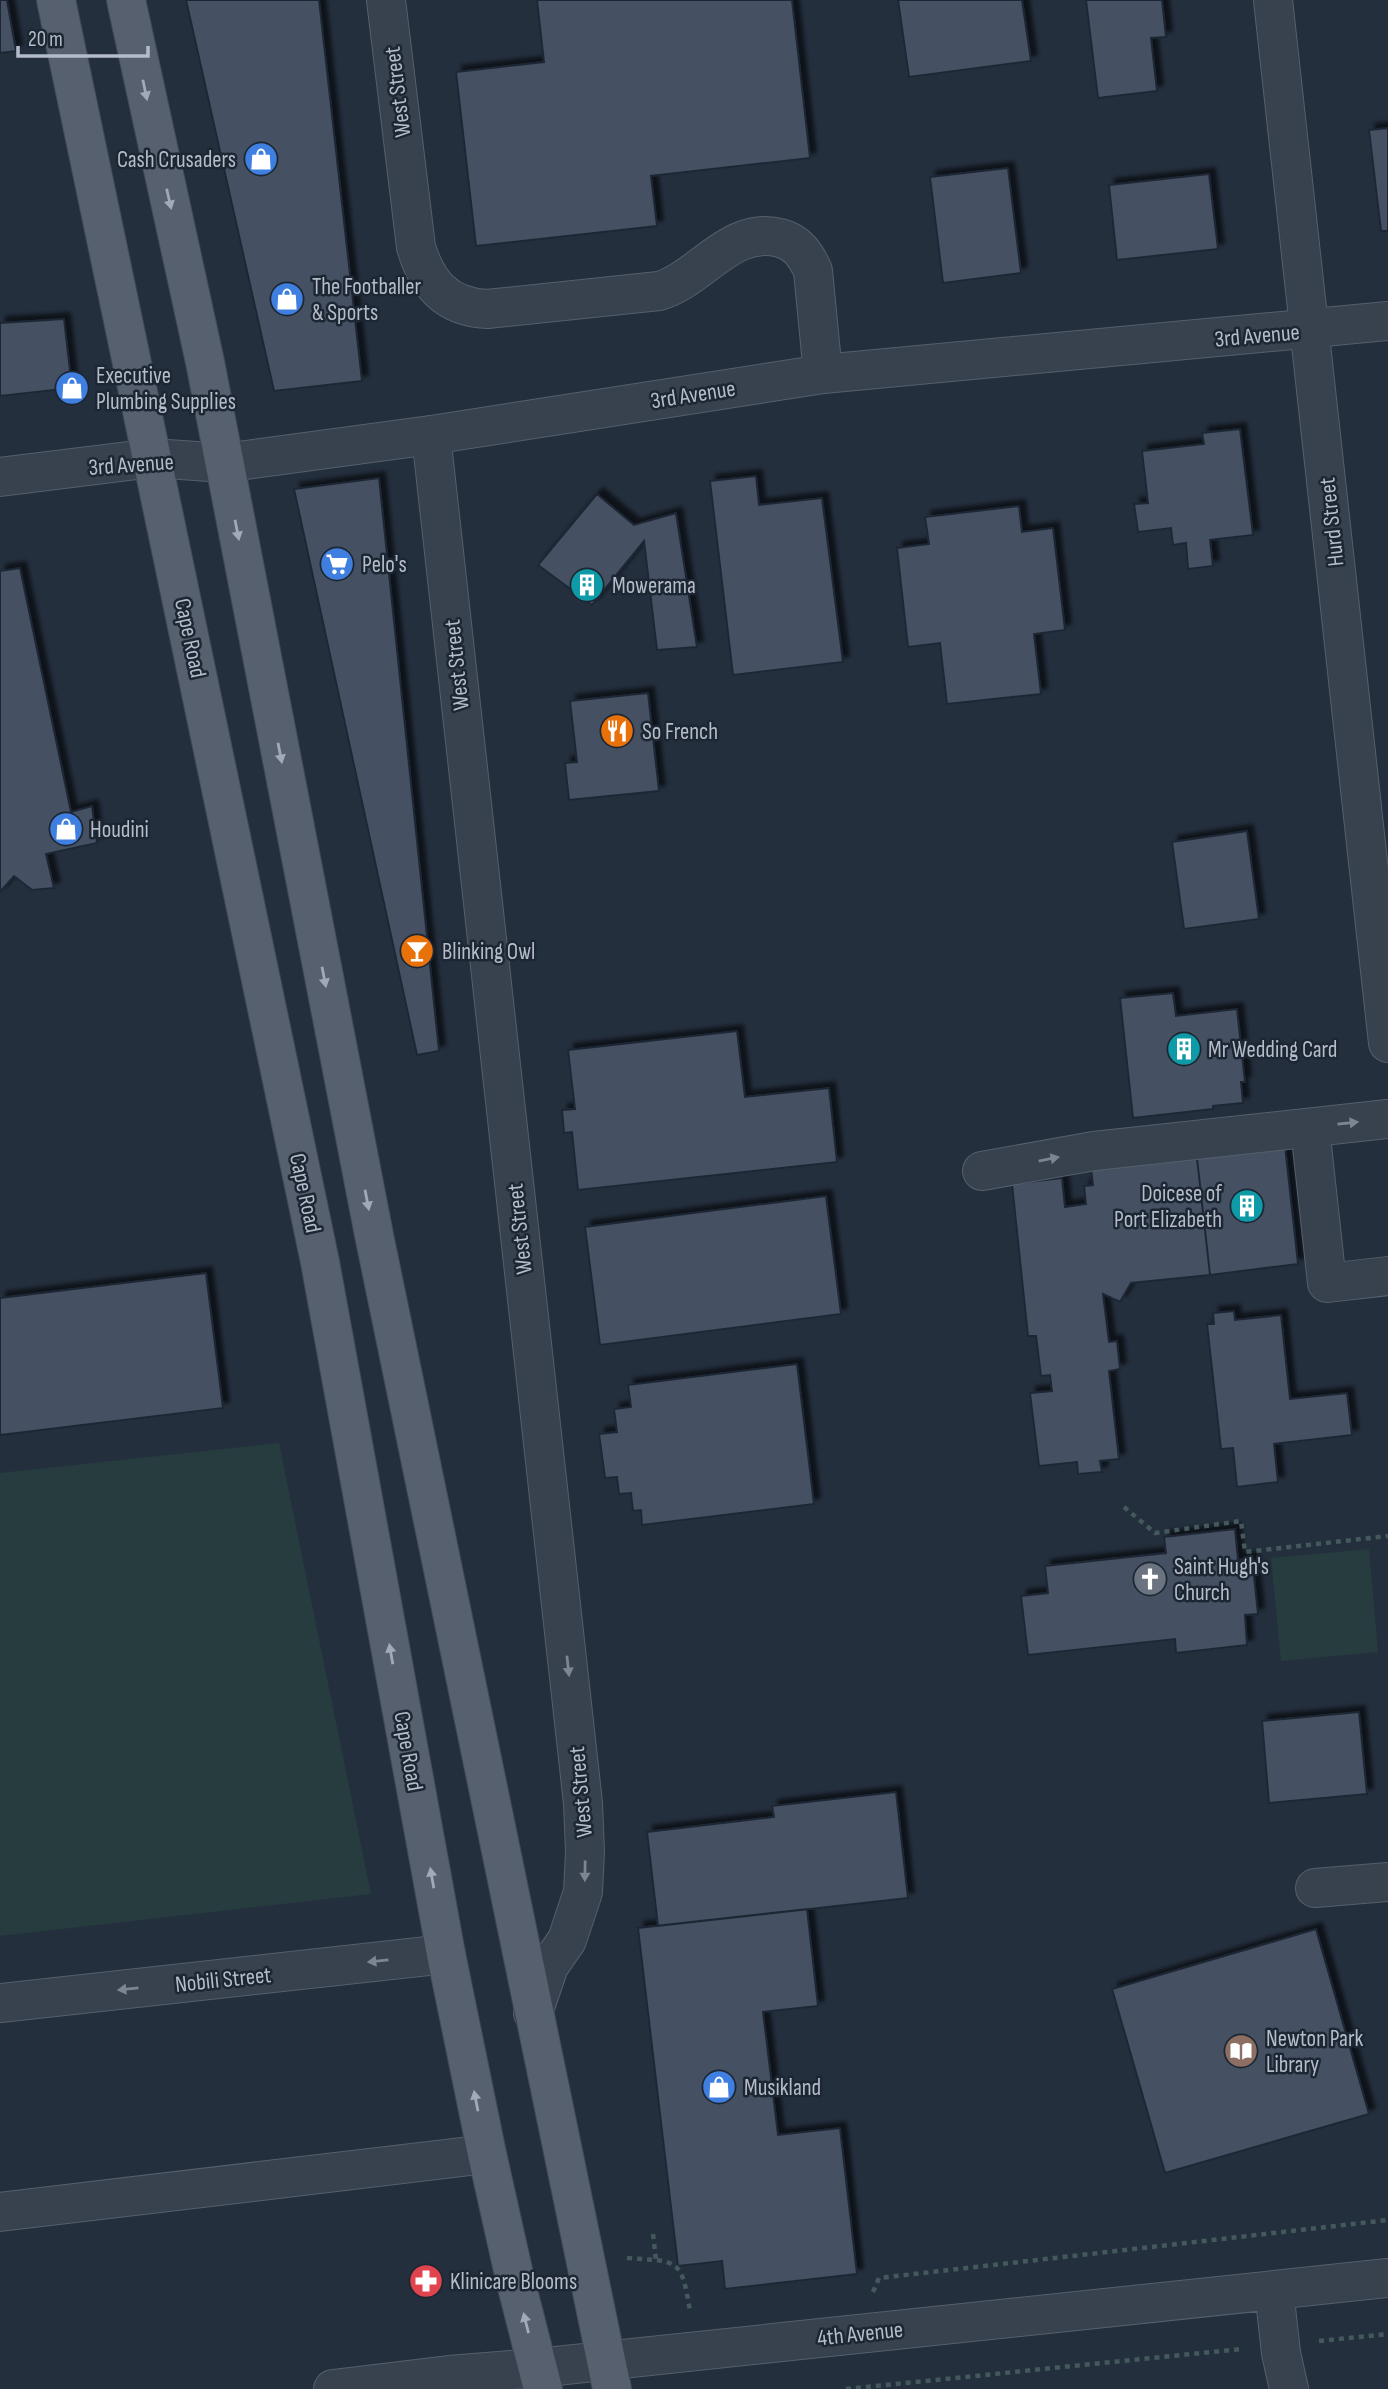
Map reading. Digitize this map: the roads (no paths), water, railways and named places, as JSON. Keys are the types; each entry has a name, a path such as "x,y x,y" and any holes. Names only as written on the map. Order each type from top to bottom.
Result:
{"main road":[{"name":"Cape Road","path":"56,0 320,1262 446,1954 487,2154 540,2379"},
{"path":"126,0 205,362 374,1235 609,2374"}],"street":[{"name":"West Street","path":"386,0 416,247 422,268 445,297 460,305 487,309 659,291 680,282 733,245 759,235 771,236 797,246 807,257 813,271 823,374"},
{"name":"Hurd Street","path":"1273,0 1388,1043"},
{"name":"3rd Avenue","path":"0,477 153,458 224,463 431,435 823,374 1388,321"},
{"name":"West Street","path":"431,435 583,1803 585,1885 567,1940 548,1966 533,2013"},
{"path":"982,1171 1094,1151 1388,1119"},
{"path":"1310,1128 1327,1283 1388,1276"},
{"path":"1315,1888 1388,1882"},
{"name":"Nobili Street","path":"0,2003 446,1954"},
{"path":"0,2212 487,2154"},
{"name":"4th Avenue","path":"333,2389 449,2375 540,2379 609,2374 1388,2277"},
{"path":"1274,2290 1289,2389"}],"place":[{"name":"Cash Crusaders","path":"261,159"},
{"name":"The Footballer & Sports","path":"287,299"},
{"name":"Executive Plumbing Supplies","path":"72,388"},
{"name":"Pelo's","path":"337,564"},
{"name":"Mowerama","path":"587,585"},
{"name":"So French","path":"617,731"},
{"name":"Houdini","path":"66,829"},
{"name":"Blinking Owl","path":"417,951"},
{"name":"Mr Wedding Card","path":"1184,1049"},
{"name":"Doicese of Port Elizabeth","path":"1247,1206"},
{"name":"Saint Hugh's Church","path":"1150,1579"},
{"name":"Newton Park Library","path":"1241,2051"},
{"name":"Musikland","path":"719,2087"},
{"name":"Klinicare Blooms","path":"426,2281"}]}
